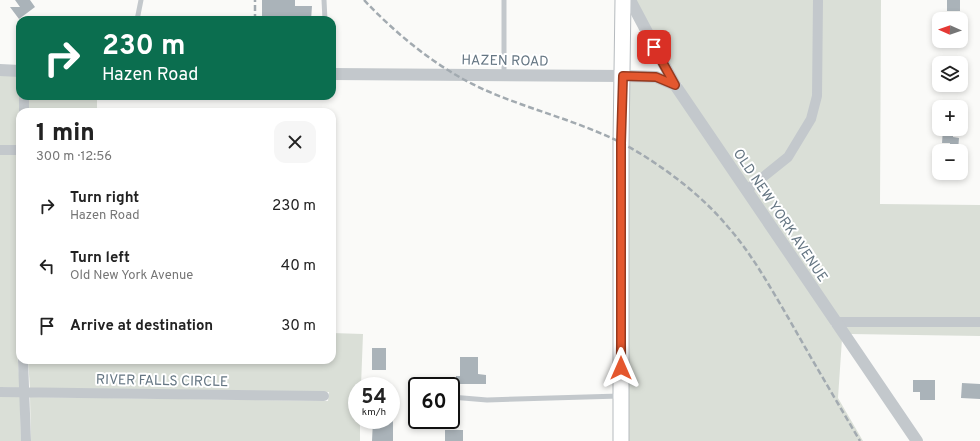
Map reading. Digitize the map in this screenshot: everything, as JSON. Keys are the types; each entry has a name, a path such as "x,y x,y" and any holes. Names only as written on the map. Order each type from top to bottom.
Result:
{"main road":[{"path":"620,441 621,143 624,0"}],"street":[{"name":"OLD NEW YORK AVENUE","path":"630,0 675,85 917,441"},
{"path":"747,190 788,157 811,119 817,96 818,0"},
{"path":"0,70 16,71"},
{"name":"HAZEN ROAD","path":"336,74 656,77 675,85"},
{"path":"0,150 16,150"},
{"path":"836,322 980,322"},
{"path":"23,364 26,441"},
{"name":"RIVER FALLS CIRCLE","path":"0,392 324,396"}],"lane":[{"path":"139,16 141,0"},
{"path":"324,0 325,16"},
{"path":"504,0 504,75"},
{"path":"460,398 487,400 621,396"}],"shaded area":[{"path":"636,0 881,0 880,204 980,205 980,318 838,317 681,86 682,84 679,82"},
{"path":"0,74 16,75 16,100 19,100 19,108 16,108 16,146 0,146"},
{"path":"628,80 655,81 672,89 831,323 831,326 833,326 842,339 838,398 863,441 626,441"},
{"path":"29,100 97,100 97,108 29,108"},
{"path":"0,154 16,154 16,364 18,364 20,388 0,387"},
{"path":"844,326 980,327 980,336 850,334"},
{"path":"336,333 363,334 361,377 348,377 348,429 360,429 360,441 31,441 30,397 328,401 329,392 30,388 28,364 336,364"},
{"path":"0,396 20,397 21,441 0,441"}],"building":[{"path":"15,0 30,0 35,7 23,16 17,16 10,7 20,7"},
{"path":"262,0 295,0 295,6 312,6 311,16 262,16"},
{"path":"947,0 960,0 960,11 947,11"},
{"path":"942,136 953,136 959,138 959,144 942,143"},
{"path":"372,348 386,348 386,370 372,370"},
{"path":"460,357 478,357 478,374 486,375 486,384 460,384 460,377 456,376 460,376"},
{"path":"913,380 935,380 935,400 920,400 920,392 913,392"},
{"path":"962,383 980,384 980,399 961,398"},
{"path":"373,429 393,429 393,441 372,441"},
{"path":"445,430 463,430 463,441 445,441"}],"railway":[{"path":"255,0 255,16"},
{"path":"364,0 405,39 452,73 485,90 584,127 623,144 641,154 688,187 719,216 737,237 753,260 860,441"}],"route":[{"path":"621,368 621,143 623,76 656,77 675,85 654,47"}]}
